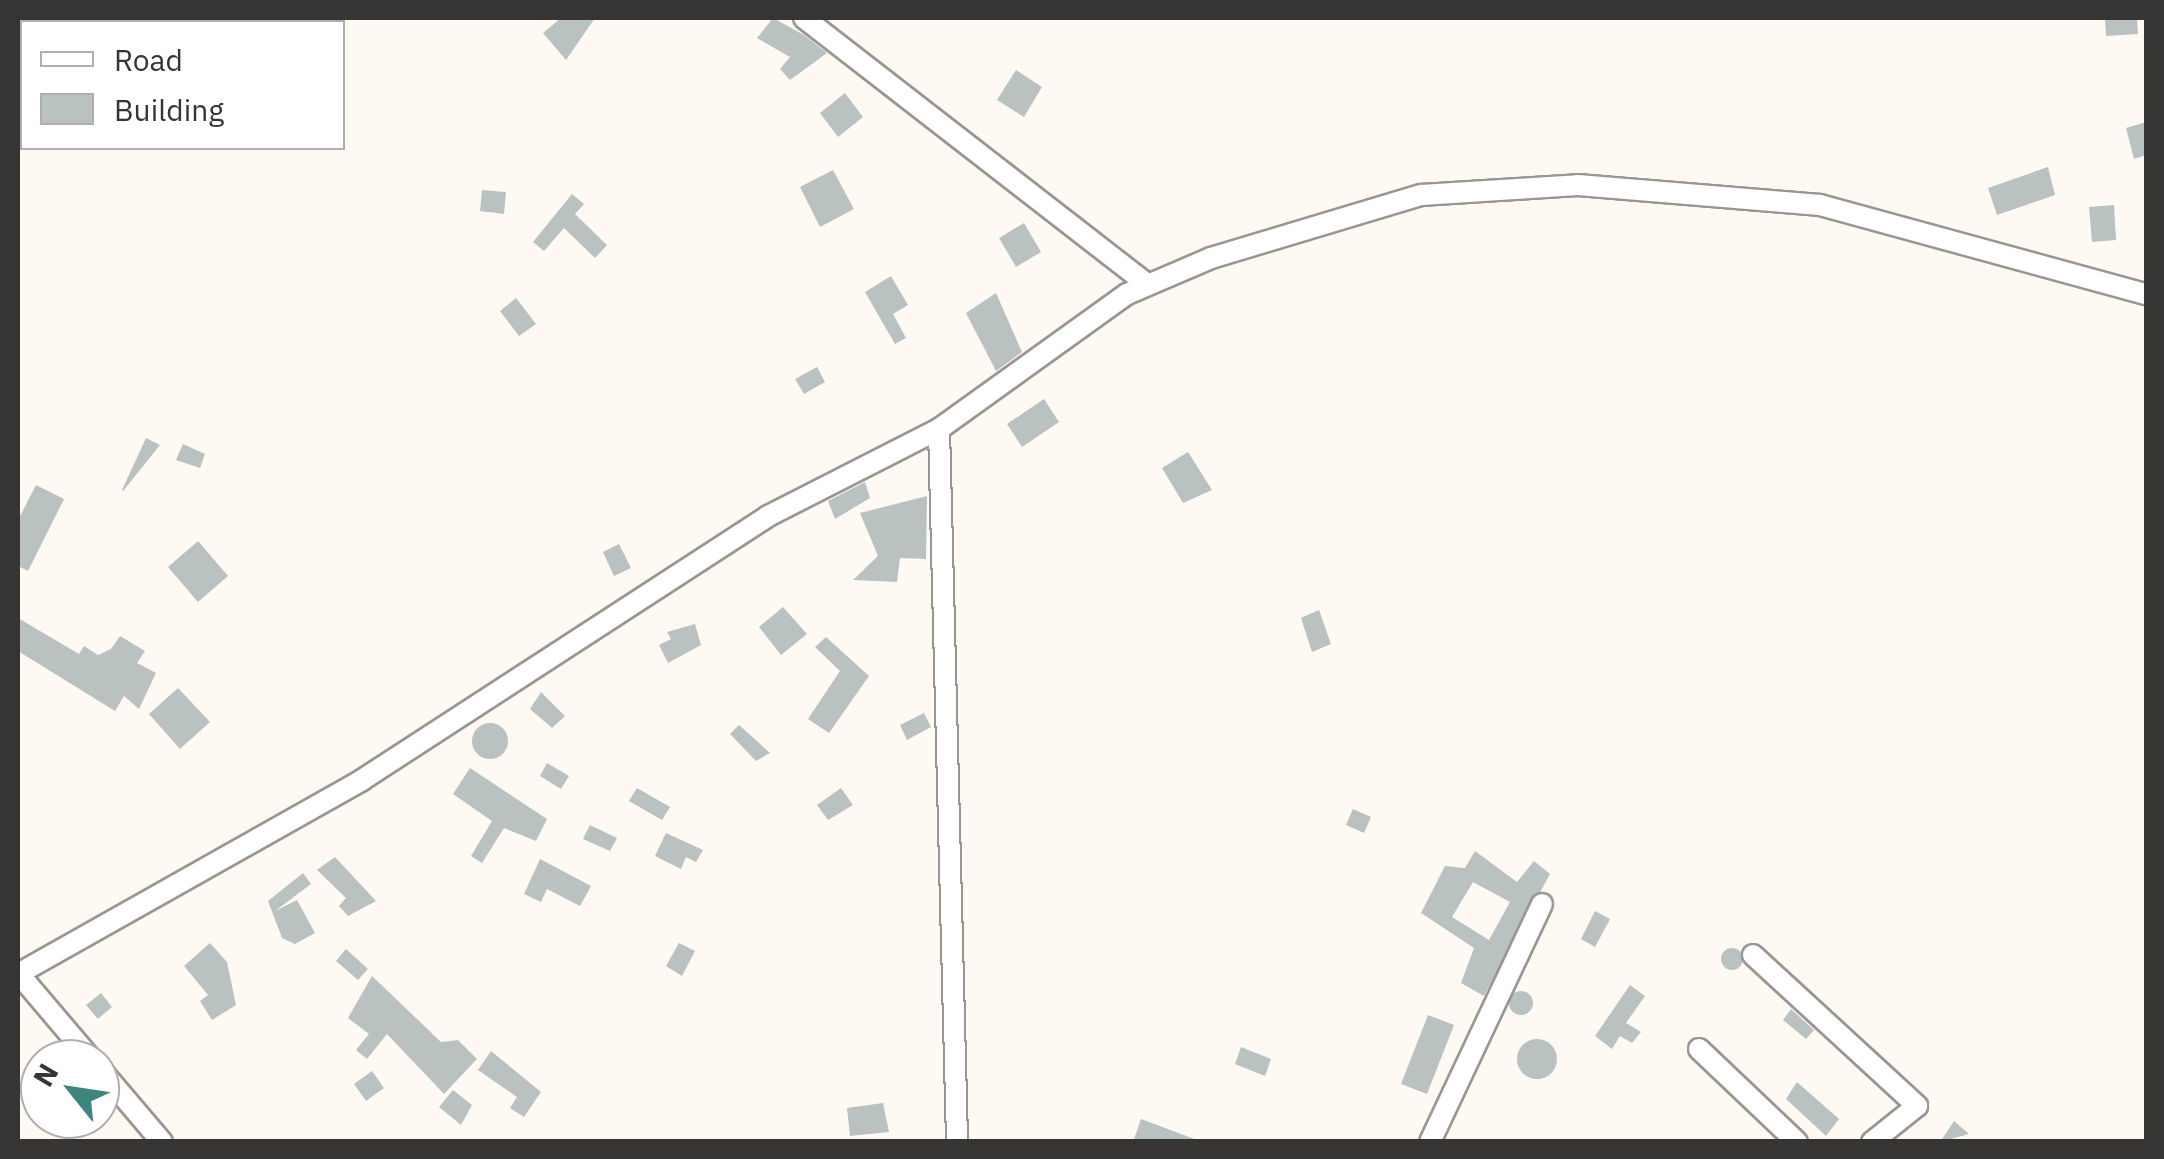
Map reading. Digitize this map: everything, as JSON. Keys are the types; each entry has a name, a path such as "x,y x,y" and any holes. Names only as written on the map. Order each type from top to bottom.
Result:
{"street":[{"path":"804,18 1147,284"},
{"path":"74,1039 18,974 362,780 768,516 939,429 1147,284 1421,195 1578,185 1820,205 2146,294"},
{"path":"939,429 957,1142"},
{"path":"1430,1142 1542,904"},
{"path":"1752,954 1917,1106 1872,1142"},
{"path":"1699,1049 1797,1142"},
{"path":"120,1093 162,1142"}],"building":[{"path":"561,18 595,18 566,60 543,33"},
{"path":"773,18 827,53 790,80 780,69 790,57 757,38"},
{"path":"2105,18 2137,18 2138,34 2106,36"},
{"path":"1016,70 1042,87 1024,117 997,100"},
{"path":"845,93 863,117 838,137 820,113"},
{"path":"2146,122 2146,155 2134,159 2126,128"},
{"path":"2048,167 2055,195 1997,215 1988,188"},
{"path":"833,170 854,209 820,227 800,187"},
{"path":"482,190 506,192 504,214 480,211"},
{"path":"572,194 584,204 575,214 607,245 595,258 564,228 544,251 533,242"},
{"path":"2114,205 2116,240 2092,242 2089,207"},
{"path":"1024,223 1041,252 1016,267 999,238"},
{"path":"891,276 908,305 893,314 906,338 895,344 865,292"},
{"path":"996,293 1022,352 996,371 966,313"},
{"path":"516,298 536,324 519,336 500,311"},
{"path":"817,367 825,382 804,394 795,379"},
{"path":"1044,399 1059,422 1022,447 1007,424"},
{"path":"146,438 160,445 123,491 122,490"},
{"path":"183,444 205,454 200,468 176,460"},
{"path":"1188,452 1212,490 1183,503 1162,468"},
{"path":"865,482 870,498 835,519 828,501"},
{"path":"36,485 64,499 28,571 18,566 18,520"},
{"path":"927,496 926,559 900,558 897,582 853,580 878,556 860,513"},
{"path":"198,541 228,576 198,602 168,567"},
{"path":"619,544 631,568 614,576 603,552"},
{"path":"783,607 807,634 781,655 759,627"},
{"path":"1319,610 1331,644 1312,652 1301,618"},
{"path":"18,618 79,654 84,646 98,655 111,649 120,636 145,651 137,663 156,673 139,709 124,696 115,711 18,651"},
{"path":"695,624 701,645 668,663 659,645 671,639 667,632"},
{"path":"826,637 869,676 829,733 808,719 840,671 815,647"},
{"path":"178,688 210,722 180,749 149,714"},
{"path":"541,692 565,716 552,728 530,709"},
{"path":"924,713 931,727 907,740 900,725"},
{"path":"490,723 503,728 508,741 503,754 490,759 477,754 472,741 477,728"},
{"path":"739,725 770,753 756,761 730,734"},
{"path":"547,763 569,776 561,789 540,776"},
{"path":"470,768 547,819 536,841 504,828 482,863 471,856 492,821 453,794"},
{"path":"637,788 670,807 662,820 629,801"},
{"path":"841,788 853,805 828,820 817,805"},
{"path":"1353,809 1371,817 1364,833 1346,825"},
{"path":"590,825 617,838 610,851 583,839"},
{"path":"666,833 703,850 696,862 686,857 681,869 655,856"},
{"path":"1475,851 1517,882 1534,861 1550,874 1484,996 1461,983 1474,948 1421,913 1445,866 1465,868","holes":["1473,882 1510,902 1489,940 1452,917"]},
{"path":"335,857 376,901 348,916 339,906 346,898 317,870"},
{"path":"540,859 591,886 580,906 547,889 541,902 524,894"},
{"path":"303,873 311,884 275,911 297,900 315,933 295,944 282,938 268,901"},
{"path":"1595,911 1610,919 1595,947 1581,939"},
{"path":"210,943 227,962 236,1005 212,1020 200,1001 208,995 184,966"},
{"path":"679,943 695,951 682,976 666,966"},
{"path":"1732,948 1740,951 1740,967 1732,970 1724,967 1721,959 1724,951"},
{"path":"346,949 368,969 358,980 336,961"},
{"path":"372,976 441,1042 458,1040 477,1059 444,1094 387,1034 367,1059 356,1050 369,1034 348,1018"},
{"path":"1630,985 1645,996 1626,1023 1641,1032 1632,1043 1620,1036 1612,1049 1595,1036"},
{"path":"1521,991 1533,1003 1521,1015 1509,1003"},
{"path":"101,993 112,1007 98,1019 86,1005"},
{"path":"1791,1009 1814,1030 1806,1039 1783,1020"},
{"path":"1428,1015 1454,1025 1427,1094 1401,1084"},
{"path":"1537,1039 1551,1045 1557,1059 1551,1073 1537,1079 1523,1073 1517,1059 1523,1045"},
{"path":"1241,1047 1271,1059 1265,1076 1235,1064"},
{"path":"491,1051 541,1092 524,1117 510,1108 517,1097 478,1070"},
{"path":"372,1071 384,1088 366,1101 354,1084"},
{"path":"1797,1082 1839,1119 1826,1136 1786,1099"},
{"path":"453,1090 472,1105 461,1125 439,1107"},
{"path":"883,1103 889,1132 850,1136 847,1108"},
{"path":"1141,1119 1197,1140 1133,1142"},
{"path":"1954,1121 1969,1134 1940,1142"}]}
